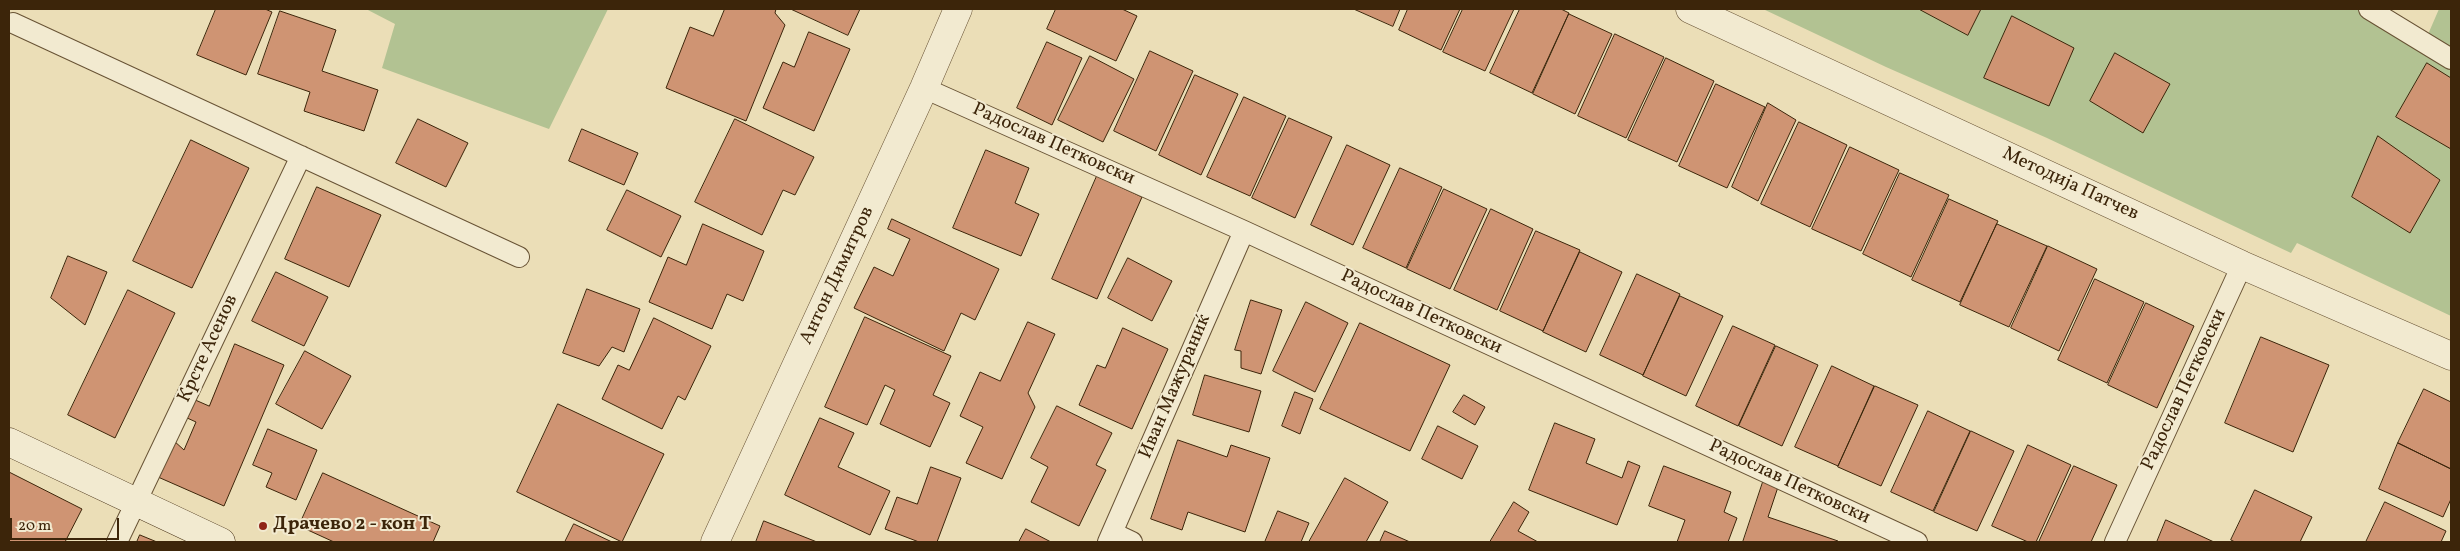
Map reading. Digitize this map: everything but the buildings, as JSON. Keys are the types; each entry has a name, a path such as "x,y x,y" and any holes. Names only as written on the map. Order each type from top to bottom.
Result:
{"street":[{"name":"Антон Димитров","path":"715,542 924,88 958,9"},
{"name":"Методија Патчев","path":"1690,9 2242,265 2451,356"},
{"path":"9,442 136,504 221,542"}],"lane":[{"path":"2369,9 2451,59"},
{"path":"12,23 519,257"},
{"name":"Радослав Петковски","path":"924,88 1244,231 1917,542"},
{"name":"Крсте Асенов","path":"117,542 301,156"},
{"name":"Иван Мажураниќ","path":"1110,538 1244,231"},
{"name":"Радослав Петковски","path":"2115,542 2242,265"},
{"path":"1110,538 1132,542"}],"green space":[{"path":"366,9 608,9 549,129 382,68 395,24"},
{"path":"1763,9 2363,9 2426,39 2439,9 2451,9 2451,316 2297,243 2291,253 2047,138 1886,67"}],"place":[{"name":"Драчево 2 - кон T","path":"263,526"}]}
